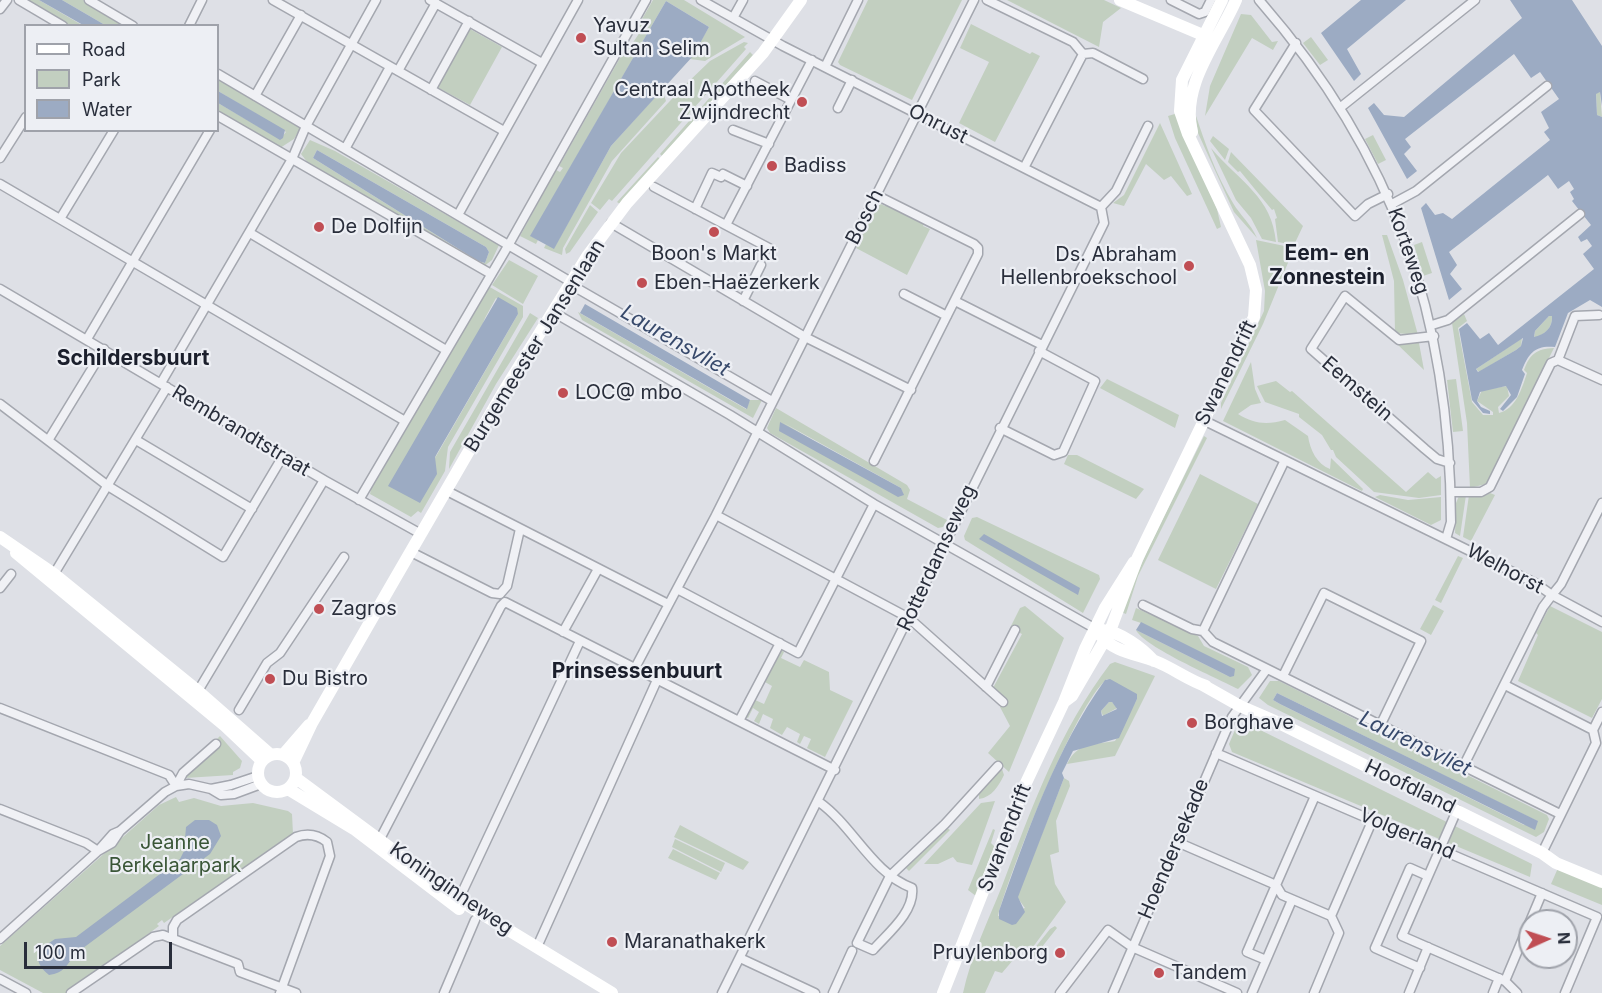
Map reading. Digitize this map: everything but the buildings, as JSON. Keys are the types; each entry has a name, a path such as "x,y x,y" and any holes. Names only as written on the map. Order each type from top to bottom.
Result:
{"main road":[{"name":"Burgemeester Jansenlaan","path":"277,758 304,728 312,723 553,312 576,286 611,223 774,40 801,0"},
{"path":"1120,0 1210,38"},
{"path":"1210,38 1222,0"},
{"path":"1210,38 1236,0"},
{"name":"Swanendrift","path":"1064,702 1072,696 1107,636 1137,559 1254,317 1255,278 1239,238 1182,122 1180,91 1182,80 1210,38"},
{"path":"1,538 29,567 225,726 277,758"},
{"path":"1,538 54,574 198,691 277,758 296,777 288,789 272,792 260,780 277,758"},
{"name":"Swanendrift","path":"943,993 1021,794 1064,702 1066,692 1094,628 1128,567 1137,559"},
{"name":"Hoofdland","path":"1094,628 1107,636 1145,651 1154,661 1542,853 1556,863 1602,882"},
{"name":"Koninginneweg","path":"296,777 459,899 612,993"},
{"name":"Koninginneweg","path":"288,789 354,829 432,890 475,920 598,993"},
{"name":"Swanendrift","path":"950,993 951,977"}],"street":[{"path":"0,9 7,0"},
{"path":"19,0 60,24"},
{"path":"89,0 130,24"},
{"path":"190,24 202,0"},
{"path":"275,0 504,131"},
{"path":"54,574 136,440 205,305 236,251 250,233 292,159 306,126 376,0"},
{"path":"458,214 578,0"},
{"path":"360,500 508,246 646,0"},
{"name":"Onrust","path":"701,0 825,67 1101,207"},
{"path":"733,18 743,0"},
{"path":"825,67 858,0"},
{"name":"Bosch","path":"635,668 716,515 974,0"},
{"path":"987,0 1073,42 1083,54"},
{"path":"1170,0 1199,14 1205,12 1211,0"},
{"path":"1341,107 1476,0"},
{"path":"345,149 433,2 542,63"},
{"name":"Korteweg","path":"1265,2 1341,107 1388,194 1412,256 1432,325 1444,400 1451,492 1451,522 1446,539"},
{"path":"255,96 301,15"},
{"path":"431,90 469,21"},
{"path":"1296,44 1254,110 1355,216 1368,204 1388,194"},
{"path":"1083,54 1093,53 1143,79"},
{"path":"1024,168 1083,54"},
{"path":"726,225 812,60"},
{"path":"219,76 458,214 508,246 772,401"},
{"path":"838,108 852,80"},
{"path":"755,81 791,100"},
{"path":"1392,204 1416,191 1547,86"},
{"path":"219,118 491,274"},
{"path":"0,158 24,120"},
{"path":"1101,207 1116,191 1148,126"},
{"path":"733,130 769,144"},
{"path":"60,219 113,132"},
{"path":"87,339 209,132"},
{"path":"695,208 712,173 721,177 723,174 747,186"},
{"path":"0,184 405,421"},
{"path":"654,187 770,248"},
{"path":"874,460 978,254 978,248 876,195"},
{"name":"Rotterdamseweg","path":"722,993 835,770 937,564 945,542 1000,428 1104,223 1101,207"},
{"path":"1432,325 1448,320 1580,214"},
{"path":"611,223 806,337 911,390"},
{"path":"250,233 446,350"},
{"path":"742,301 761,265"},
{"name":"Rembrandtstraat","path":"0,289 324,480 421,534"},
{"path":"904,294 947,316"},
{"name":"Eemstein","path":"1434,336 1399,340 1344,296 1311,349 1431,454 1450,463"},
{"path":"955,300 1095,381 1095,387 1062,454 1054,455 1000,428"},
{"path":"553,312 722,410 874,504 945,542"},
{"path":"1451,492 1480,492 1490,487 1551,363 1558,360 1575,316 1599,315"},
{"path":"49,440 104,349"},
{"path":"1558,360 1602,380"},
{"path":"0,404 108,486 223,558 283,456"},
{"name":"Welhorst","path":"1203,420 1284,462 1535,583 1552,595 1543,607 1464,765"},
{"path":"136,440 252,509"},
{"path":"1203,631 1284,462"},
{"path":"198,691 324,480"},
{"path":"447,491 668,604"},
{"path":"1602,503 1561,584 1552,595 1602,622"},
{"path":"677,589 798,653 874,504"},
{"path":"716,515 909,618 1003,702"},
{"path":"380,839 501,606 520,530"},
{"name":"Hoofdland","path":"945,542 1094,628"},
{"path":"411,552 504,598 580,641 835,770"},
{"path":"239,710 267,663 280,653 344,557"},
{"path":"563,632 598,569"},
{"path":"0,588 11,574"},
{"path":"1284,676 1324,593 1421,641 1382,724"},
{"path":"1143,605 1203,631 1213,642 1560,814"},
{"path":"986,687 1015,630"},
{"path":"459,899 580,641"},
{"path":"739,721 780,643"},
{"path":"1242,704 1267,669"},
{"path":"537,947 657,680"},
{"path":"1505,685 1593,730"},
{"name":"Hoendersekade","path":"1113,993 1216,753 1242,704"},
{"path":"0,708 169,775 176,786"},
{"path":"1542,853 1596,743 1593,730 1602,712"},
{"path":"0,939 98,851 112,843 120,831 176,786 183,773 216,744"},
{"name":"Volgerland","path":"1216,753 1597,917 1565,993"},
{"path":"819,802 832,810 890,876 912,888 913,893 904,916 873,950 857,943 890,876 945,824 998,766"},
{"path":"176,786 189,784 211,789 260,780"},
{"path":"1266,960 1247,952 1315,796"},
{"path":"0,809 86,843 98,851"},
{"path":"1456,810 1402,936 1502,979 1517,993"},
{"path":"1331,916 1373,819"},
{"path":"173,938 172,927 177,920 296,837 302,835 321,837 327,842 330,856 281,990"},
{"path":"1177,842 1276,885 1282,895 1331,916 1339,933 1314,993"},
{"path":"1420,968 1375,948 1410,868 1428,876"},
{"path":"1493,993 1502,979 1542,893"},
{"path":"1252,993 1292,900"},
{"path":"444,993 475,920"},
{"path":"1060,993 1108,930 1132,947 1237,993"},
{"path":"71,993 153,937 163,935 238,964 240,972 281,990 296,993"},
{"path":"1409,993 1428,947"},
{"path":"833,993 852,951"},
{"path":"740,958 815,993"},
{"path":"0,979 26,993"}],"green space":[{"path":"25,0 39,0 80,24 67,24"},
{"path":"62,0 83,0 125,24 103,24"},
{"path":"653,0 684,0 745,37 705,61 690,59 709,27 666,1 531,236 538,240 536,244 520,236 556,170 560,172 563,168 559,166 629,42 632,44 642,29 638,26"},
{"path":"868,0 962,0 912,100 838,62"},
{"path":"1007,0 1104,0 1121,8 1103,22 1099,47"},
{"path":"1241,14 1251,15 1272,42 1278,41 1273,50 1252,38 1205,116 1210,86"},
{"path":"971,24 1030,54 1032,52 1040,56 995,142 959,123 989,62 960,48"},
{"path":"470,29 502,47 470,105 437,87"},
{"path":"1311,37 1328,60 1320,65 1303,43"},
{"path":"744,42 748,43 744,47 746,49 612,201 609,199 600,210 591,203 621,153 685,85 710,61"},
{"path":"750,52 753,55 662,156 660,154"},
{"path":"219,79 301,127 294,139 280,148 219,113 219,104 280,139 286,132 219,92"},
{"path":"662,89 666,101 612,161 563,248 562,255 544,248 546,244 554,248 611,146"},
{"path":"1600,92 1602,117 1597,115 1596,93"},
{"path":"1178,113 1217,209 1221,227 1217,229 1175,138 1168,116"},
{"path":"1195,113 1221,181 1257,238 1234,212 1198,133"},
{"path":"1160,123 1192,194 1187,196 1171,176 1164,180 1146,164 1124,206 1113,203 1124,195"},
{"path":"1373,135 1386,160 1378,164 1365,139"},
{"path":"1213,136 1229,149 1225,160 1210,141"},
{"path":"310,140 335,151 499,245 492,260 483,267 308,163 301,154","holes":["317,150 486,247 489,252 485,263 478,261 313,158"]},
{"path":"1211,148 1261,201 1273,226 1276,242 1262,239 1251,218 1236,200"},
{"path":"1231,152 1303,226 1294,245 1278,242 1275,219 1277,218 1274,209 1272,210 1240,171 1238,172 1228,162"},
{"path":"658,157 660,159 620,204 617,202"},
{"path":"879,203 885,206 887,203 926,220 923,226 930,229 907,275 856,248"},
{"path":"590,205 598,212 570,252 566,254 565,249"},
{"path":"1382,235 1387,235 1403,280 1418,335 1395,333 1394,281"},
{"path":"1256,240 1294,248 1263,324 1221,409 1221,403 1264,311 1265,291"},
{"path":"1422,242 1432,273 1423,276 1414,245"},
{"path":"509,260 538,276 523,304 492,285"},
{"path":"488,286 523,306 523,317 448,447 445,471 421,513 418,511 411,517 370,494 387,462 386,457 390,456","holes":["496,298 518,314 435,458 485,318"]},
{"path":"578,312 746,409 750,400 762,400 753,418 582,320"},
{"path":"530,313 538,318 496,384 449,469 450,452"},
{"path":"1464,314 1467,321 1458,328 1472,402 1483,415 1493,415 1493,412 1477,401 1482,390 1507,386 1509,396 1498,407 1499,413 1505,411 1514,403 1520,391 1527,373 1524,370 1531,356 1538,351 1554,348 1486,484 1470,488 1467,423 1452,323"},
{"path":"1549,316 1552,316 1552,320 1549,327 1544,333 1534,338 1535,331"},
{"path":"1522,338 1521,346 1516,350 1479,372 1476,369"},
{"path":"1419,343 1424,370 1397,344"},
{"path":"1251,362 1255,389 1261,403 1251,405 1238,414 1261,423 1285,420 1308,436 1312,451 1321,464 1330,469 1331,458 1363,489 1362,491 1223,421"},
{"path":"1107,379 1179,415 1175,428 1100,388"},
{"path":"1456,379 1463,431 1453,432 1447,380"},
{"path":"1276,381 1290,392 1292,391 1406,492 1428,472 1436,479 1441,476 1441,495 1419,498 1374,492 1336,457 1322,435 1299,417 1299,414 1265,402 1257,386"},
{"path":"776,408 907,485 910,490 907,499 947,520 943,527 938,528 770,433 767,428","holes":["782,422 901,488 903,494"]},
{"path":"1204,436 1207,438 1138,576 1126,614 1121,612 1148,549"},
{"path":"1068,455 1077,455 1144,489 1136,499 1064,464"},
{"path":"1200,474 1258,504 1216,589 1158,560"},
{"path":"1490,493 1495,495 1471,541 1463,537 1469,495 1482,497"},
{"path":"1380,495 1408,500 1441,497 1441,520 1431,525 1375,497"},
{"path":"1466,495 1460,536 1455,533 1456,503 1459,496"},
{"path":"977,517 1099,575 1100,579 1083,613 965,540 964,536 972,518"},
{"path":"1458,556 1463,558 1441,603 1435,600"},
{"path":"1433,605 1444,611 1431,635 1420,629"},
{"path":"1025,606 1064,638 1009,772 988,753 1010,726 1000,707 1006,699 993,688 1022,634 1010,628 1020,608"},
{"path":"1550,606 1602,632 1602,699 1592,718 1518,681 1538,635 1536,633"},
{"path":"1136,608 1198,636 1204,646 1248,667 1252,675 1238,689 1152,645 1136,630 1230,677 1141,623 1132,620"},
{"path":"781,650 784,652 781,658 800,667 804,660 829,672 830,690 853,701 825,757 807,748 811,739 804,736 800,744 797,742 800,734 787,727 782,735 770,728 773,719 763,714 759,724 754,721 759,712 753,708 748,718 744,716 753,699 764,704 772,686 765,682"},
{"path":"1115,662 1155,676 1115,756 1067,764 1081,748 1115,741 1137,699 1107,679 1094,694 1078,720 1045,790 1015,864 998,916 1025,908 1017,897 1064,778 1069,781 1070,786 1056,821 1059,852 1050,855 1055,884 1066,902 1033,947 1025,946 1002,973 995,971 985,993 963,993 980,939 1048,770 1092,689 1110,664"},
{"path":"1270,681 1279,681 1547,815 1549,819 1544,832 1536,837 1268,705 1259,698","holes":["1277,693 1537,821 1524,825 1273,700"]},
{"path":"1109,702 1117,708 1103,716 1101,711"},
{"path":"1244,722 1532,864 1530,877 1232,752 1229,744 1235,730 1239,732"},
{"path":"220,736 242,761 240,768 233,772 233,775 185,778 220,744 216,740"},
{"path":"1002,769 1004,775 997,787 988,796 979,799 979,794"},
{"name":"Jeanne Berkelaarpark","path":"176,797 179,802 194,798 221,806 253,803 288,811 292,814 293,834 164,923 162,920 157,924 159,926 68,993 43,993 0,970 0,946 159,805"},
{"path":"995,801 972,865 957,862 953,857 938,864 924,864 981,803"},
{"path":"680,825 749,862 743,870 674,837"},
{"path":"946,827 950,830 909,871 906,868"},
{"path":"993,829 995,830 991,843 995,847 976,896 968,890"},
{"path":"675,839 725,863 721,872 672,847"},
{"path":"673,849 720,873 716,880 668,858"},
{"path":"1558,868 1602,887 1602,905 1551,884"},
{"path":"1055,926 1057,928 1034,957 1030,954 1050,929"}],"water":[{"path":"39,0 62,0 103,24 81,24"},
{"path":"1361,0 1406,0 1347,49 1361,74 1354,81 1321,33"},
{"path":"1510,0 1572,0 1602,46 1602,106 1600,92 1596,94 1597,115 1602,117 1602,307 1590,300 1568,313 1555,347 1538,349 1527,359 1522,370 1525,374 1517,397 1503,411 1500,409 1511,395 1506,386 1480,392 1477,401 1481,407 1490,411 1490,414 1483,413 1472,400 1459,329 1467,323 1480,339 1489,333 1498,345 1594,269 1583,254 1592,246 1587,239 1581,242 1578,237 1591,225 1572,201 1574,199 1570,192 1574,189 1569,181 1558,189 1548,175 1449,252 1457,265 1450,274 1462,289 1449,300 1421,208 1426,203 1435,215 1443,213 1452,219 1550,140 1544,132 1549,128 1541,112 1559,99 1540,72 1531,78 1514,54 1405,139 1411,147 1404,154 1417,171 1407,179 1368,108 1374,103 1384,115 1404,117 1522,18","holes":["1549,316 1552,316 1549,327 1544,333 1534,337 1535,331","1523,338 1521,346 1516,350 1478,372 1476,369"]},
{"path":"666,1 709,27 693,56 611,146 554,249 530,236"},
{"path":"219,92 285,130 280,140 219,104"},
{"path":"317,150 486,247 489,252 485,263 478,261 313,158"},
{"path":"498,297 517,308 518,314 435,457 437,474 420,503 388,486"},
{"path":"585,304 750,400 747,409 580,313"},
{"path":"780,422 901,488 904,495 898,497 779,431"},
{"path":"984,534 1080,588 1078,595 979,539"},
{"path":"1141,622 1235,669 1234,676 1230,677 1136,630"},
{"path":"1110,679 1137,694 1137,699 1119,738 1073,751 1062,773 1064,778 1018,897 1025,912 1016,924 1012,925 999,919 999,911 1020,852 1057,762 1105,680","holes":["1109,702 1112,702 1117,709 1102,716 1101,711"]},
{"path":"1277,693 1538,821 1535,830 1280,704 1273,700"},
{"path":"195,820 209,820 217,825 221,836 210,854 75,954 62,970 49,975 38,960 40,949 55,939 76,937 180,859 184,851 186,827"}],"place":[{"name":"Yavuz Sultan Selim","path":"581,38"},
{"name":"Centraal Apotheek Zwijndrecht","path":"802,102"},
{"name":"Badiss","path":"772,166"},
{"name":"De Dolfijn","path":"319,227"},
{"name":"Boon's Markt","path":"714,232"},
{"name":"Ds. Abraham Hellenbroekschool","path":"1189,266"},
{"name":"Eben-Haëzerkerk","path":"642,283"},
{"name":"LOC@ mbo","path":"563,393"},
{"name":"Zagros","path":"319,609"},
{"name":"Du Bistro","path":"270,679"},
{"name":"Borghave","path":"1192,723"},
{"name":"Maranathakerk","path":"612,942"},
{"name":"Pruylenborg","path":"1060,953"},
{"name":"Tandem","path":"1159,973"}],"district":[{"name":"Eem- en Zonnestein","path":"1327,266"},
{"name":"Schildersbuurt","path":"133,359"},
{"name":"Prinsessenbuurt","path":"637,672"}],"water label":[{"name":"Laurensvliet","path":"675,341"},
{"name":"Laurensvliet","path":"1415,744"}]}
